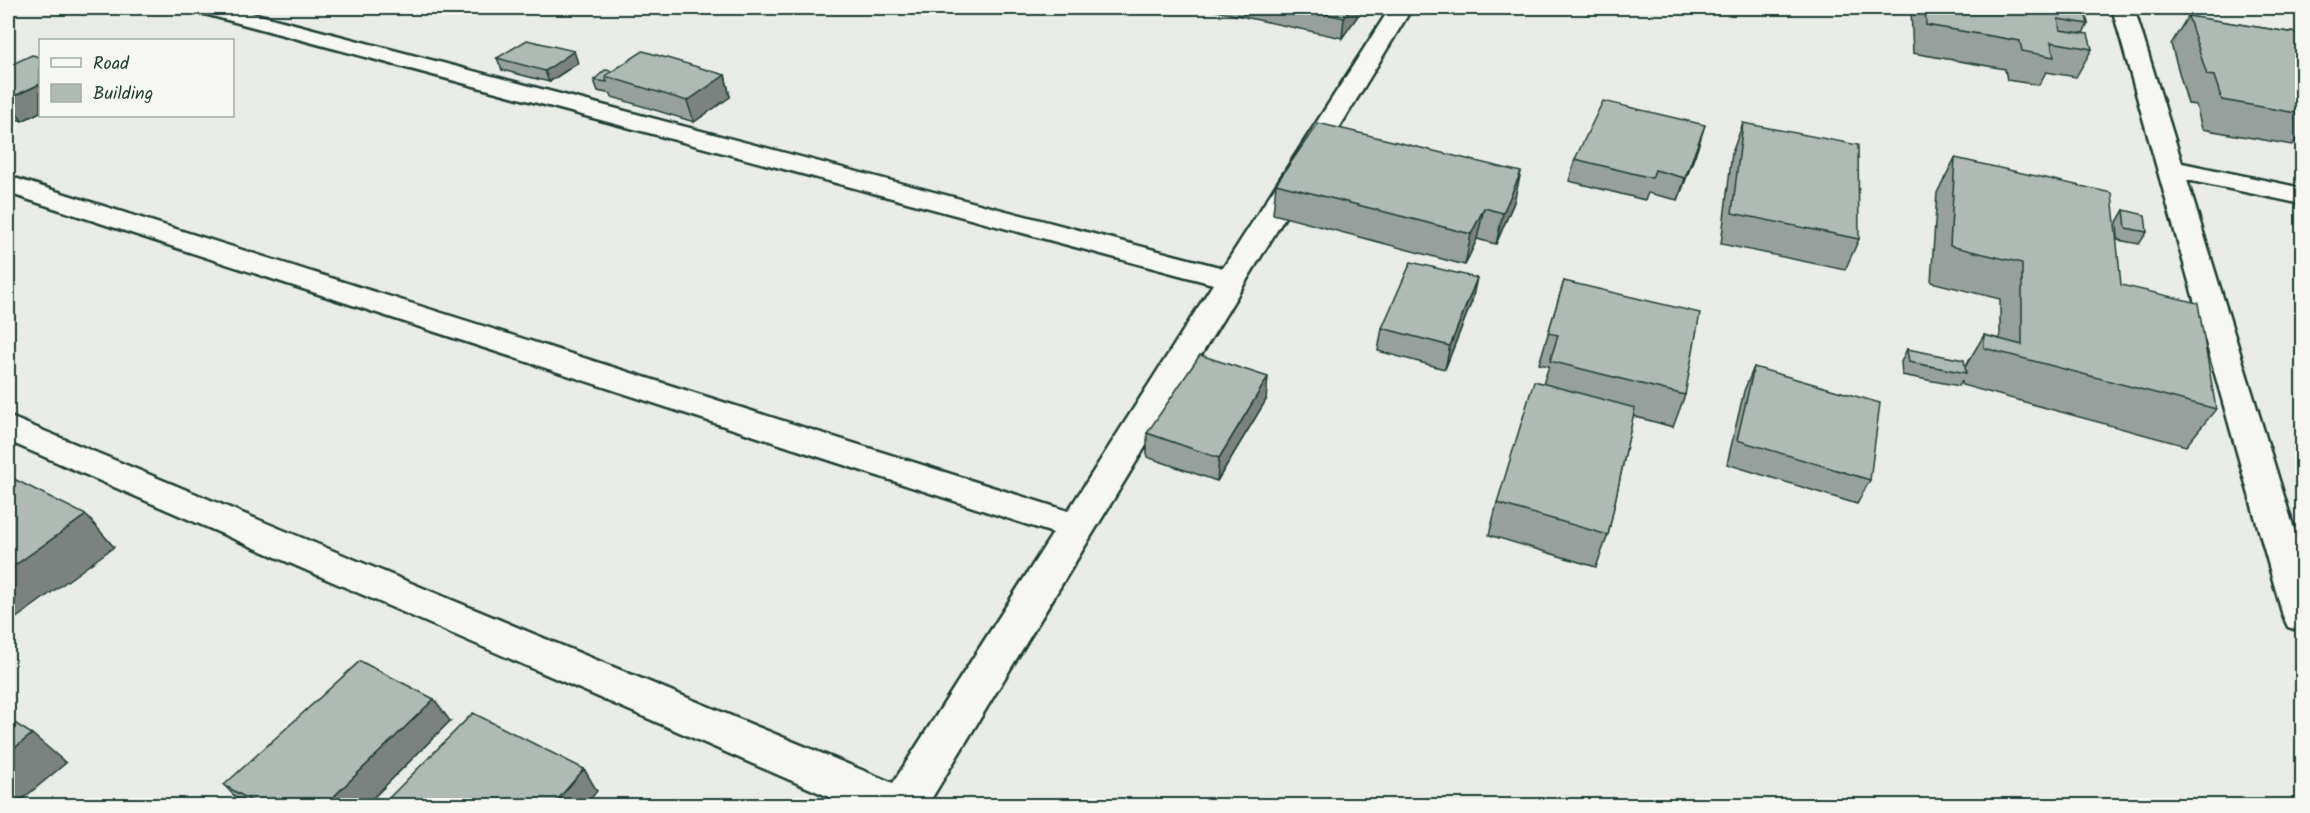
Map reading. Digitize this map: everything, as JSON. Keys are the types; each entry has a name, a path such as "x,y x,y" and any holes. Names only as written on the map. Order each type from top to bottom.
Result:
{"street":[{"path":"208,8 1231,279"},
{"path":"8,428 901,806 1401,8"},
{"path":"2123,8 2302,616"},
{"path":"2171,169 2302,196"},
{"path":"8,184 1076,528"}],"building":[{"path":"1298,8 1351,8 1344,18"},
{"path":"1925,8 2084,8 2088,24 2058,19 2060,30 2088,34 2092,49 2051,42 2054,57 2022,51 2020,41 1926,25"},
{"path":"2188,16 2302,34 2302,114 2222,100 2214,76 2207,75"},
{"path":"527,40 574,51 545,71 497,58"},
{"path":"643,51 725,75 687,101 605,76"},
{"path":"32,55 39,57 39,84 8,99 8,66"},
{"path":"605,70 612,71 605,76 607,82 594,80"},
{"path":"1603,101 1705,125 1685,178 1655,170 1652,178 1575,159"},
{"path":"1318,123 1521,172 1503,213 1484,208 1471,234 1276,184"},
{"path":"1743,123 1858,145 1859,239 1732,213"},
{"path":"1955,158 2112,193 2121,285 2198,303 2216,409 1984,348 1984,335 2022,345 2022,263 1950,246"},
{"path":"2124,210 2145,215 2147,232 2126,228"},
{"path":"1411,262 1477,278 1450,346 1382,328"},
{"path":"1564,281 1700,313 1685,395 1550,361 1558,335 1548,333"},
{"path":"1907,349 1964,360 1966,373 1909,362"},
{"path":"1200,355 1268,377 1219,458 1147,433"},
{"path":"1754,367 1880,403 1870,480 1737,440"},
{"path":"1534,381 1635,408 1608,535 1497,503"},
{"path":"12,478 86,515 8,570 8,480"},
{"path":"360,661 434,699 324,806 260,806 224,785"},
{"path":"473,713 584,769 552,806 381,806"},
{"path":"8,719 32,734 8,753"}]}
